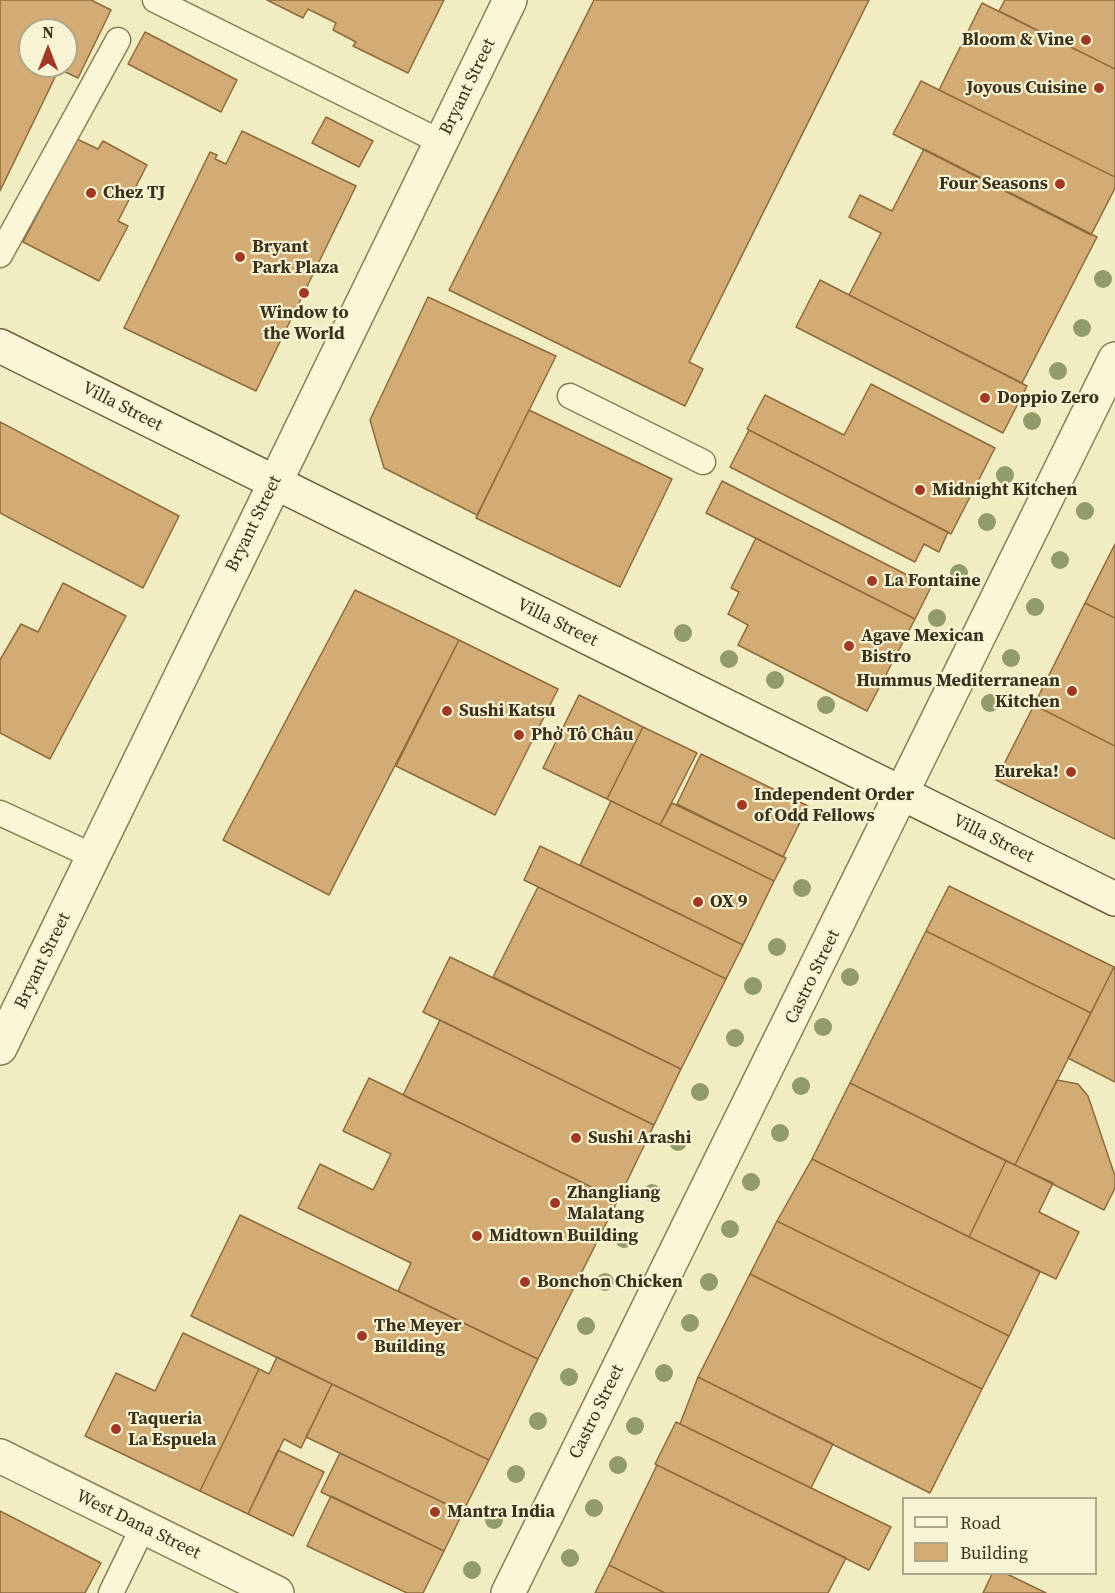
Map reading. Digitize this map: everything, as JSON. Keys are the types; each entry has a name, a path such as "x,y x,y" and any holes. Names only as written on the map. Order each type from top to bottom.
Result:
{"street":[{"name":"Bryant Street","path":"0,1048 510,0"},
{"name":"Villa Street","path":"0,346 1115,899"},
{"name":"Castro Street","path":"508,1593 1115,359"},
{"name":"West Dana Street","path":"0,1456 277,1593"}],"lane":[{"path":"155,0 441,142"},
{"path":"0,255 118,40"},
{"path":"570,396 703,462"},
{"path":"0,813 95,856"},
{"path":"111,1593 143,1527"}],"building":[{"path":"0,0 91,0 111,10 78,78 78,18 18,18 18,78 55,78 0,191"},
{"path":"267,0 444,0 408,73 353,46 356,42 333,30 336,23 308,9 303,18"},
{"path":"594,0 869,0 689,362 703,369 685,406 449,290"},
{"name":"Bloom & Vine","path":"1005,0 1115,0 1115,69 999,11"},
{"path":"982,3 1115,69 1115,177 939,90"},
{"path":"145,32 237,80 221,112 128,64"},
{"path":"921,81 1115,177 1115,188 1091,235 893,134"},
{"path":"326,117 373,141 359,167 312,143"},
{"name":"Bryant Park Plaza","path":"242,131 356,186 256,391 124,328 210,152 217,155 215,159 226,164"},
{"name":"Chez TJ","path":"77,139 98,149 103,141 147,165 118,221 128,226 99,281 23,242"},
{"path":"924,149 1097,237 1022,383 849,295 881,233 849,217 860,195 892,211"},
{"path":"820,280 1027,386 1003,433 796,327"},
{"path":"428,297 556,356 477,515 384,468 370,420"},
{"name":"Midnight Kitchen","path":"871,384 995,448 951,534 747,429 765,395 844,435"},
{"path":"529,410 672,479 620,587 476,518"},
{"path":"0,422 179,516 143,588 0,513"},
{"path":"749,430 948,532 939,552 924,544 915,562 730,467"},
{"path":"722,481 931,587 915,619 706,513"},
{"path":"756,538 915,619 867,711 738,645 748,625 728,614 739,592 731,588"},
{"path":"1115,544 1115,618 1085,603"},
{"path":"63,583 126,616 50,759 0,733 0,660 21,624 38,632"},
{"path":"355,590 459,640 329,895 223,840"},
{"path":"1085,603 1115,618 1115,746 1034,705"},
{"path":"459,640 558,689 495,815 396,766"},
{"path":"579,695 643,727 607,799 543,768"},
{"path":"1034,705 1115,746 1115,839 996,780"},
{"path":"643,727 697,753 660,825 607,799"},
{"name":"Independent Order of Odd Fellows","path":"701,754 808,806 783,857 677,804"},
{"path":"611,801 774,881 743,945 580,865"},
{"path":"672,803 786,858 774,881 660,825"},
{"path":"540,846 743,945 726,979 524,880"},
{"path":"949,886 1114,967 1091,1013 926,931"},
{"path":"538,887 726,979 681,1069 493,977"},
{"path":"926,931 1091,1013 1015,1165 850,1083"},
{"path":"450,957 681,1069 654,1125 423,1012"},
{"path":"1115,967 1115,1082 1068,1058"},
{"path":"440,1020 654,1125 618,1200 403,1095"},
{"name":"Midtown Building","path":"369,1078 618,1200 538,1359 398,1291 411,1263 298,1208 320,1164 373,1190 391,1154 343,1131"},
{"path":"1057,1080 1078,1084 1088,1096 1115,1176 1115,1188 1104,1210 1015,1165"},
{"path":"850,1083 1006,1161 969,1237 812,1159"},
{"path":"812,1159 1040,1272 1009,1336 777,1221"},
{"path":"1006,1161 1053,1183 1039,1212 1079,1232 1056,1279 969,1237"},
{"name":"The Meyer Building","path":"240,1215 538,1359 489,1460 191,1316"},
{"path":"777,1221 1009,1336 982,1389 750,1274"},
{"path":"750,1274 982,1389 930,1493 698,1377"},
{"path":"183,1333 259,1369 200,1491 85,1436 116,1373 155,1391"},
{"path":"277,1357 332,1384 301,1448 284,1439 248,1514 200,1491 259,1369 269,1374"},
{"path":"698,1377 833,1444 811,1488 680,1424"},
{"path":"332,1384 489,1460 463,1512 306,1437"},
{"path":"676,1422 891,1527 869,1570 655,1464"},
{"path":"278,1450 324,1472 293,1536 248,1514"},
{"path":"340,1453 463,1512 444,1551 321,1492"},
{"path":"657,1465 846,1558 828,1593 665,1593 609,1565"},
{"path":"331,1496 444,1551 423,1593 407,1593 307,1546"},
{"path":"0,1511 101,1563 85,1593 0,1593"},
{"path":"609,1565 665,1593 595,1593"},
{"path":"992,1575 1009,1575 1046,1593 983,1593"}],"place":[{"name":"Bloom & Vine","path":"1086,40"},
{"name":"Joyous Cuisine","path":"1099,88"},
{"name":"Four Seasons","path":"1060,184"},
{"name":"Chez TJ","path":"91,193"},
{"name":"Bryant Park Plaza","path":"240,257"},
{"name":"Window to the World","path":"304,293"},
{"name":"Doppio Zero","path":"985,398"},
{"name":"Midnight Kitchen","path":"920,490"},
{"name":"La Fontaine","path":"872,581"},
{"name":"Agave Mexican Bistro","path":"849,646"},
{"name":"Hummus Mediterranean Kitchen","path":"1072,691"},
{"name":"Sushi Katsu","path":"447,711"},
{"name":"Phở Tô Châu","path":"519,735"},
{"name":"Eureka!","path":"1071,772"},
{"name":"Independent Order of Odd Fellows","path":"742,805"},
{"name":"OX 9","path":"698,902"},
{"name":"Sushi Arashi","path":"576,1138"},
{"name":"Zhangliang Malatang","path":"555,1203"},
{"name":"Midtown Building","path":"477,1236"},
{"name":"Bonchon Chicken","path":"525,1282"},
{"name":"The Meyer Building","path":"362,1336"},
{"name":"Taqueria La Espuela","path":"116,1429"},
{"name":"Mantra India","path":"435,1512"}]}
